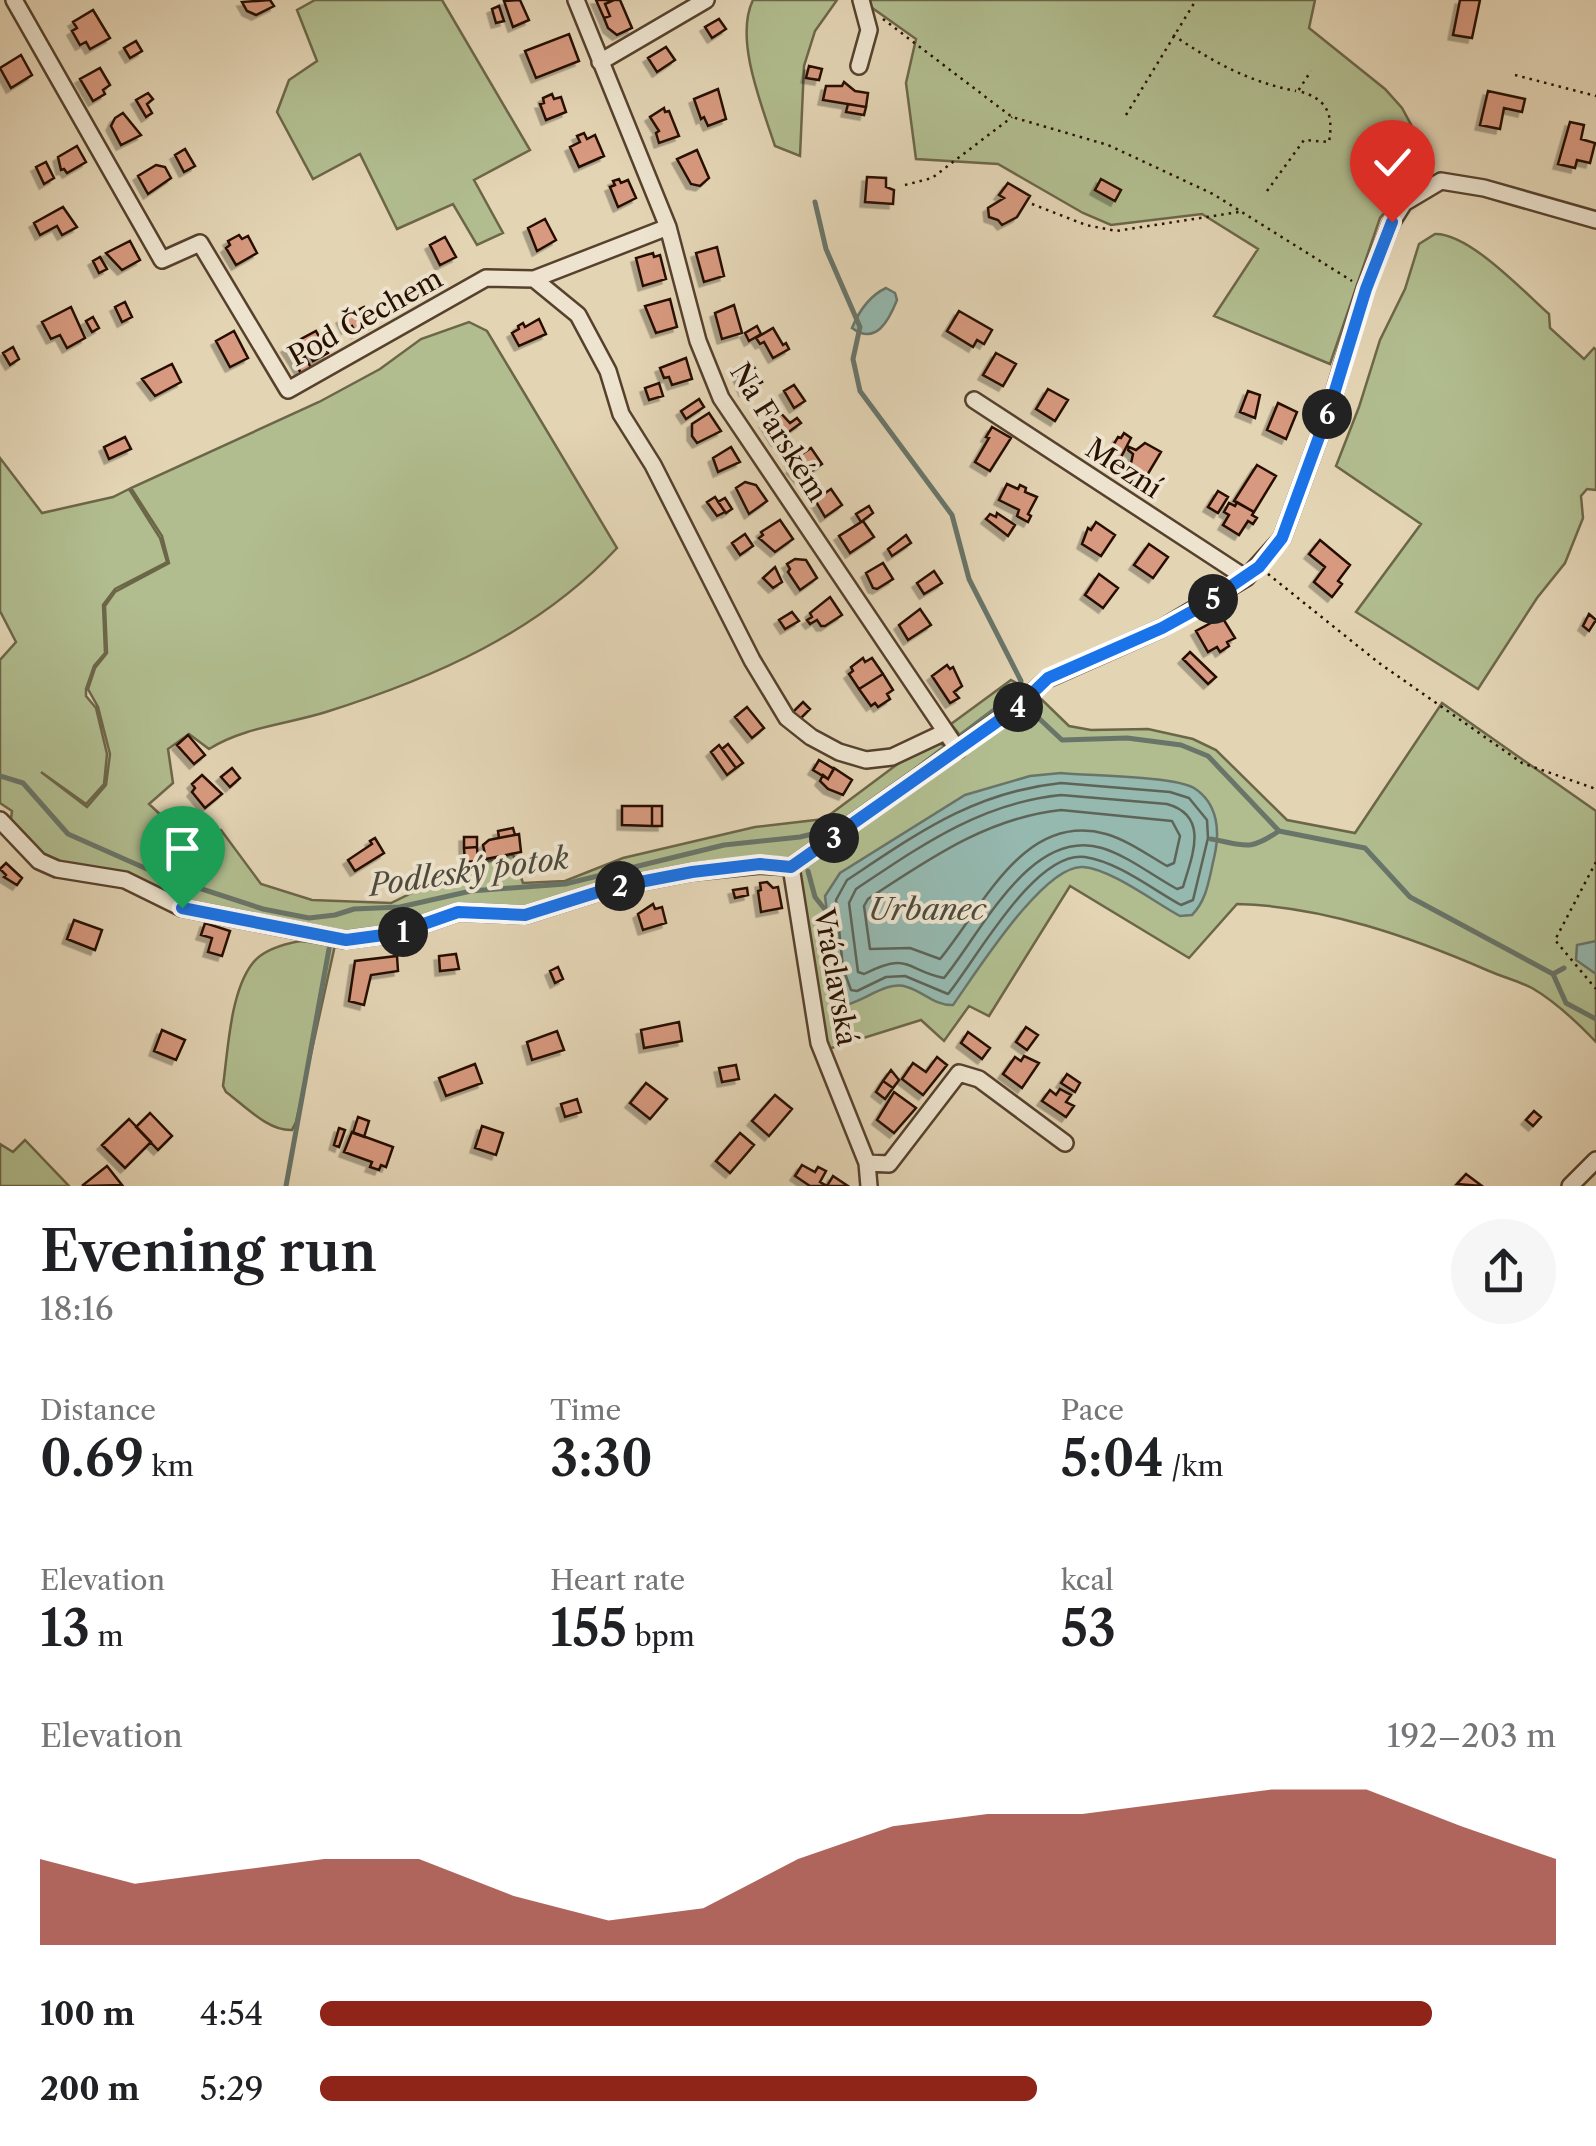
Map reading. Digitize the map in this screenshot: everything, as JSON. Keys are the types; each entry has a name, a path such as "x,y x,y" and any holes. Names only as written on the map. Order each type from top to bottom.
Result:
{"street":[{"name":"Pod Čechem","path":"14,0 162,260 200,243 288,390 486,278 534,279 668,227"},
{"name":"Na Farském","path":"576,0 668,227 698,341 721,398 952,741"},
{"path":"600,62 706,0"},
{"path":"858,66 869,30 861,2"},
{"path":"0,820 39,860 58,869 125,880 182,908 346,940 398,933 458,912 525,915 614,887 692,872 760,864 791,867 952,741 1022,704 1048,678 1162,628 1252,573 1282,538 1330,407 1366,289 1404,202 1441,182 1484,188 1596,220"},
{"path":"534,279 578,315 608,371 621,414 653,465 752,660 787,718 811,738 866,760 952,741"},
{"name":"Mezní","path":"974,400 1252,573"},
{"name":"Vráclavská","path":"791,867 819,1043 867,1163 870,1186"},
{"path":"867,1163 889,1164 959,1073 979,1079 1066,1143"},
{"path":"1570,1186 1596,1160"}],"path":[{"path":"1126,115 1196,0"},
{"path":"861,2 1012,117 1108,145 1213,194 1366,289"},
{"path":"1173,35 1241,76 1317,96 1325,105 1332,128 1329,142 1304,140 1267,191"},
{"path":"1298,92 1312,72"},
{"path":"1514,76 1596,96"},
{"path":"905,184 932,178 1012,117"},
{"path":"1032,204 1086,226 1116,231 1242,211"},
{"path":"1252,573 1522,763 1596,789"},
{"path":"1596,862 1555,940 1596,989"}],"green space":[{"path":"315,0 442,0 530,150 474,180 503,233 477,245 453,204 397,229 360,154 313,179 277,112 289,80 317,61 297,10"},
{"path":"753,0 837,0 815,31 804,66 800,156 775,146 757,93 747,34"},
{"path":"861,0 1315,0 1309,28 1385,89 1402,108 1433,165 1411,182 1380,218 1330,364 1214,316 1258,249 1202,214 1111,225 998,164 916,159 906,83 916,39"},
{"path":"1435,234 1464,243 1495,265 1549,314 1550,328 1584,359 1596,350 1596,490 1587,489 1581,496 1583,518 1565,563 1537,598 1478,689 1356,612 1421,524 1336,466 1419,244"},
{"path":"469,322 487,331 617,548 587,578 519,628 406,684 311,716 251,731 209,749 189,734 168,749 173,783 149,804 180,833 221,830 261,884 312,900 391,903 463,868 513,854 523,883 565,881 623,858 755,827 824,819 919,748 937,744 952,751 789,865 758,862 524,912 457,910 397,931 347,938 183,906 40,858 10,826 12,811 0,803 0,660 16,642 0,611 0,458 42,513 113,497 129,489 160,538 167,562 115,589 103,605 105,653 94,666 86,696 96,708 107,754 104,784 86,804 41,772 87,807 106,785 110,754 98,707 88,689 95,668 107,653 105,606 115,592 169,563 162,536 131,488 319,402 380,369 421,339"},
{"path":"1011,680 1034,692 1069,726 1091,730 1148,729 1193,739 1216,750 1287,820 1355,833 1442,703 1596,811 1596,1042 1532,988 1429,946 1366,926 1302,911 1237,904 1189,958 1070,886 989,1016 969,1006 944,1041 921,1020 822,1051 791,867 966,743 951,724"},
{"path":"300,941 335,945 292,1130 266,1122 223,1086 231,1023 245,976 261,955"},
{"path":"25,1140 69,1186 0,1186 0,1144 13,1152"}],"water":[{"path":"886,288 895,293 897,300 881,328 868,334 852,328 865,305"},
{"name":"Urbanec","path":"1061,773 1169,781 1194,788 1209,802 1216,820 1217,839 1207,889 1192,915 1180,916 1094,869 1067,871 1049,883 1012,923 953,1005 913,989 892,986 845,1005 834,970 825,896 840,873 965,795 1030,776"},
{"path":"1596,941 1596,974 1576,960 1577,945"}],"building":[{"path":"270,0 274,6 256,15 247,11 242,2"},
{"path":"520,0 529,20 513,27 504,1"},
{"path":"596,0 614,0 605,4 610,16 604,18"},
{"path":"620,0 632,28 617,35 604,18 610,16 605,4"},
{"path":"1460,0 1480,0 1472,38 1453,35"},
{"path":"499,6 504,21 496,23 492,9"},
{"path":"93,10 110,38 90,49 86,42 80,45 72,31 77,28 73,22"},
{"path":"719,19 726,29 712,38 705,27"},
{"path":"569,34 579,61 536,78 525,51"},
{"path":"136,41 142,51 130,58 124,48"},
{"path":"666,47 675,60 657,72 648,58"},
{"path":"21,55 32,75 11,88 0,68"},
{"path":"809,66 822,69 819,80 806,78"},
{"path":"100,68 110,85 103,90 105,94 93,101 80,79"},
{"path":"844,82 855,91 868,93 866,107 823,100 826,86 842,86"},
{"path":"718,89 726,119 708,126 694,99"},
{"path":"1488,91 1525,99 1522,112 1504,108 1500,129 1480,125"},
{"path":"148,93 153,99 147,104 152,113 146,117 136,100"},
{"path":"552,94 554,99 561,97 566,112 546,120 540,104"},
{"path":"848,104 866,107 864,115 846,112"},
{"path":"664,108 679,136 659,143 659,131 650,117"},
{"path":"123,113 141,135 121,145 111,126"},
{"path":"1570,122 1584,125 1581,139 1595,143 1590,163 1577,160 1575,168 1558,164"},
{"path":"584,133 587,139 595,135 604,156 579,167 570,147 580,142 577,136"},
{"path":"77,146 86,162 67,173 61,170 58,157"},
{"path":"185,149 195,166 184,172 175,155"},
{"path":"697,150 709,178 700,186 691,184 677,159"},
{"path":"46,162 54,178 44,184 36,167"},
{"path":"156,165 165,167 171,178 148,194 138,176"},
{"path":"867,177 886,178 886,187 894,190 893,204 865,202"},
{"path":"619,179 621,183 628,180 636,198 618,207 610,187"},
{"path":"1101,179 1121,190 1115,201 1095,190"},
{"path":"1008,183 1030,196 1017,217 1002,225 989,217 988,208 1004,198 999,195"},
{"path":"63,207 77,227 62,235 57,226 40,235 34,223"},
{"path":"545,219 556,240 537,251 528,228"},
{"path":"239,235 242,239 248,236 257,253 236,265 226,248 230,245 228,241"},
{"path":"445,237 456,257 440,265 430,245"},
{"path":"130,241 140,260 122,270 106,253"},
{"path":"717,247 724,276 704,282 696,253"},
{"path":"653,253 654,257 660,255 666,279 643,286 636,258"},
{"path":"100,257 107,269 99,273 93,261"},
{"path":"670,299 677,327 656,333 645,306"},
{"path":"125,302 132,317 122,322 115,307"},
{"path":"734,305 742,333 722,339 715,313"},
{"path":"71,307 85,338 67,348 60,335 51,339 42,322"},
{"path":"364,307 373,324 356,333 352,326 346,329 341,319"},
{"path":"959,311 992,330 984,344 977,340 973,347 947,331"},
{"path":"93,317 99,328 92,332 86,321"},
{"path":"539,319 546,334 519,346 512,333 523,323 525,327"},
{"path":"757,326 761,334 749,341 745,333"},
{"path":"773,328 789,349 773,358 764,342 760,344 756,338"},
{"path":"234,331 248,358 230,367 216,341"},
{"path":"316,331 328,353 313,361 301,339"},
{"path":"297,342 305,357 295,362 286,348"},
{"path":"13,347 19,359 10,365 3,353"},
{"path":"996,353 1016,364 1003,386 983,375"},
{"path":"305,357 313,371 303,377 295,362"},
{"path":"686,358 692,379 672,385 660,368"},
{"path":"745,363 747,368 753,365 762,382 744,391 735,368"},
{"path":"172,364 181,382 155,396 142,379"},
{"path":"659,383 663,396 649,400 645,388"},
{"path":"794,385 805,401 794,408 784,391"},
{"path":"1048,389 1068,400 1055,421 1036,409"},
{"path":"1248,391 1260,395 1255,418 1240,412"},
{"path":"699,399 704,407 686,419 681,411"},
{"path":"1278,403 1297,412 1286,439 1267,430"},
{"path":"777,409 790,423 797,418 801,423 776,441 765,423"},
{"path":"709,413 721,431 697,443 692,436 692,424"},
{"path":"992,427 1011,438 990,471 975,462"},
{"path":"1124,433 1131,438 1119,461 1108,454"},
{"path":"125,437 131,449 109,459 104,447"},
{"path":"1145,443 1161,452 1146,477 1130,468 1133,454 1128,450 1136,450"},
{"path":"731,447 740,462 718,472 713,458"},
{"path":"811,448 822,464 800,479 790,462"},
{"path":"1257,465 1276,476 1254,512 1234,501"},
{"path":"745,482 756,485 767,501 749,514 736,488"},
{"path":"1007,484 1018,489 1020,485 1037,497 1028,522 1017,516 1019,510 999,500"},
{"path":"831,489 842,505 825,517 815,500"},
{"path":"1218,491 1228,497 1218,513 1208,507"},
{"path":"715,497 725,512 717,516 707,502"},
{"path":"725,498 732,509 726,513 718,502"},
{"path":"1237,502 1257,518 1253,524 1248,521 1239,535 1223,525 1229,515 1224,512 1229,503 1235,506"},
{"path":"869,506 873,513 861,522 856,514"},
{"path":"997,513 1015,525 1008,536 986,519 990,514 996,517"},
{"path":"780,520 793,539 775,552 759,538 761,532"},
{"path":"863,521 874,537 850,553 839,536"},
{"path":"1096,522 1115,535 1101,556 1082,544 1088,528 1091,530"},
{"path":"745,534 753,546 740,555 732,543"},
{"path":"906,535 911,543 892,556 888,549"},
{"path":"1320,540 1350,565 1332,597 1314,582 1325,567 1309,554"},
{"path":"1149,544 1168,557 1153,578 1134,565"},
{"path":"795,559 806,560 817,578 800,590 788,572 787,564"},
{"path":"883,563 893,579 873,588 866,573"},
{"path":"775,567 782,582 773,588 763,578"},
{"path":"934,571 942,583 924,594 917,583"},
{"path":"1099,574 1118,588 1103,608 1085,595"},
{"path":"830,597 842,615 825,626 817,620 810,624 810,613"},
{"path":"920,609 931,625 908,640 899,625"},
{"path":"792,612 799,621 785,629 779,620"},
{"path":"1589,614 1596,620 1589,631 1583,626"},
{"path":"1222,617 1235,638 1220,652 1217,647 1208,652 1196,631"},
{"path":"1190,652 1216,677 1208,684 1183,659"},
{"path":"863,658 865,662 872,658 883,674 859,689 849,674 853,671 851,667"},
{"path":"947,665 953,667 962,686 954,692 959,698 950,703 932,676"},
{"path":"883,674 893,690 887,694 890,699 878,707 875,703 871,706 859,689"},
{"path":"803,702 810,709 799,720 792,713"},
{"path":"747,707 764,728 752,738 735,717"},
{"path":"188,735 205,755 194,764 177,745"},
{"path":"728,744 743,763 736,768 722,749"},
{"path":"719,745 736,768 727,775 711,752"},
{"path":"819,760 834,769 828,779 813,770"},
{"path":"232,768 240,778 230,787 221,777"},
{"path":"834,768 852,780 843,795 820,781 823,775 828,779"},
{"path":"202,775 222,794 205,808 192,792 192,784"},
{"path":"622,806 652,806 652,826 622,825"},
{"path":"652,806 662,806 662,826 652,826"},
{"path":"513,828 515,835 499,838 498,831"},
{"path":"519,834 521,852 486,859 483,845 489,840"},
{"path":"464,837 477,837 477,847 464,848"},
{"path":"375,838 384,853 355,871 348,860"},
{"path":"477,847 478,861 465,862 464,848"},
{"path":"6,863 22,878 17,885 4,877 0,869"},
{"path":"760,883 778,887 782,908 761,912 758,891"},
{"path":"747,888 748,895 735,898 733,890"},
{"path":"653,904 655,909 662,907 666,923 643,930 638,914"},
{"path":"74,920 102,930 95,950 67,939"},
{"path":"205,923 230,931 222,956 208,952 212,938 201,935"},
{"path":"456,954 459,969 440,971 439,956"},
{"path":"397,956 398,971 371,975 364,1005 349,1001 355,961"},
{"path":"558,967 563,979 555,983 550,971"},
{"path":"679,1022 682,1041 644,1048 641,1030"},
{"path":"1026,1027 1038,1035 1027,1050 1016,1042"},
{"path":"162,1030 185,1040 176,1060 154,1051"},
{"path":"557,1031 564,1050 532,1060 527,1042"},
{"path":"968,1032 990,1048 982,1059 961,1043"},
{"path":"1024,1056 1039,1063 1022,1088 1003,1074 1015,1057 1021,1061"},
{"path":"937,1057 947,1065 923,1095 902,1079 913,1063 926,1072"},
{"path":"475,1064 482,1083 446,1096 439,1078"},
{"path":"736,1065 739,1079 722,1082 719,1068"},
{"path":"891,1070 899,1080 893,1088 883,1081"},
{"path":"1067,1074 1080,1083 1075,1092 1061,1083"},
{"path":"883,1081 893,1088 885,1099 876,1092"},
{"path":"646,1083 667,1099 650,1119 630,1103"},
{"path":"1060,1089 1071,1095 1066,1102 1074,1106 1066,1117 1042,1101 1050,1090 1056,1095"},
{"path":"894,1092 916,1108 894,1133 877,1120"},
{"path":"775,1095 792,1109 769,1136 752,1121"},
{"path":"577,1099 581,1112 565,1117 561,1104"},
{"path":"1534,1111 1541,1117 1533,1126 1526,1120"},
{"path":"150,1113 172,1136 158,1150 136,1127"},
{"path":"358,1117 369,1121 364,1137 353,1133"},
{"path":"129,1119 151,1142 125,1168 102,1145"},
{"path":"482,1126 503,1133 496,1155 475,1148"},
{"path":"339,1128 345,1130 339,1147 334,1145"},
{"path":"352,1132 393,1147 386,1167 370,1167 372,1162 344,1152"},
{"path":"740,1133 754,1145 730,1173 716,1161"},
{"path":"802,1165 815,1172 818,1167 826,1171 820,1182 827,1186 810,1186 795,1176"},
{"path":"107,1166 122,1185 83,1185"},
{"path":"1466,1174 1482,1186 1457,1184"},
{"path":"833,1176 848,1186 827,1186"}],"waterway":[{"path":"815,202 826,249 860,327 853,359 860,391 952,515 969,579 1021,681 1014,695"},
{"name":"Podleský potok","path":"915,770 1014,695 1062,740 1127,738 1181,745 1208,756 1279,831 1365,848 1410,897 1553,974 1566,1003 1596,1019"},
{"name":"Podleský potok","path":"0,776 23,783 68,834 165,877 263,909 309,918 354,909 400,907 471,891 565,884 724,845 800,837 833,829"},
{"path":"1211,839 1253,844 1279,831"},
{"path":"808,871 815,897 827,912 833,910"},
{"path":"286,1186 329,949"},
{"path":"1553,974 1564,968"}],"route":[{"path":"182,908 346,940 398,933 458,912 525,915 614,887 692,872 760,864 791,867 1018,707 1048,678 1162,628 1259,567 1282,538 1392,222"}]}
